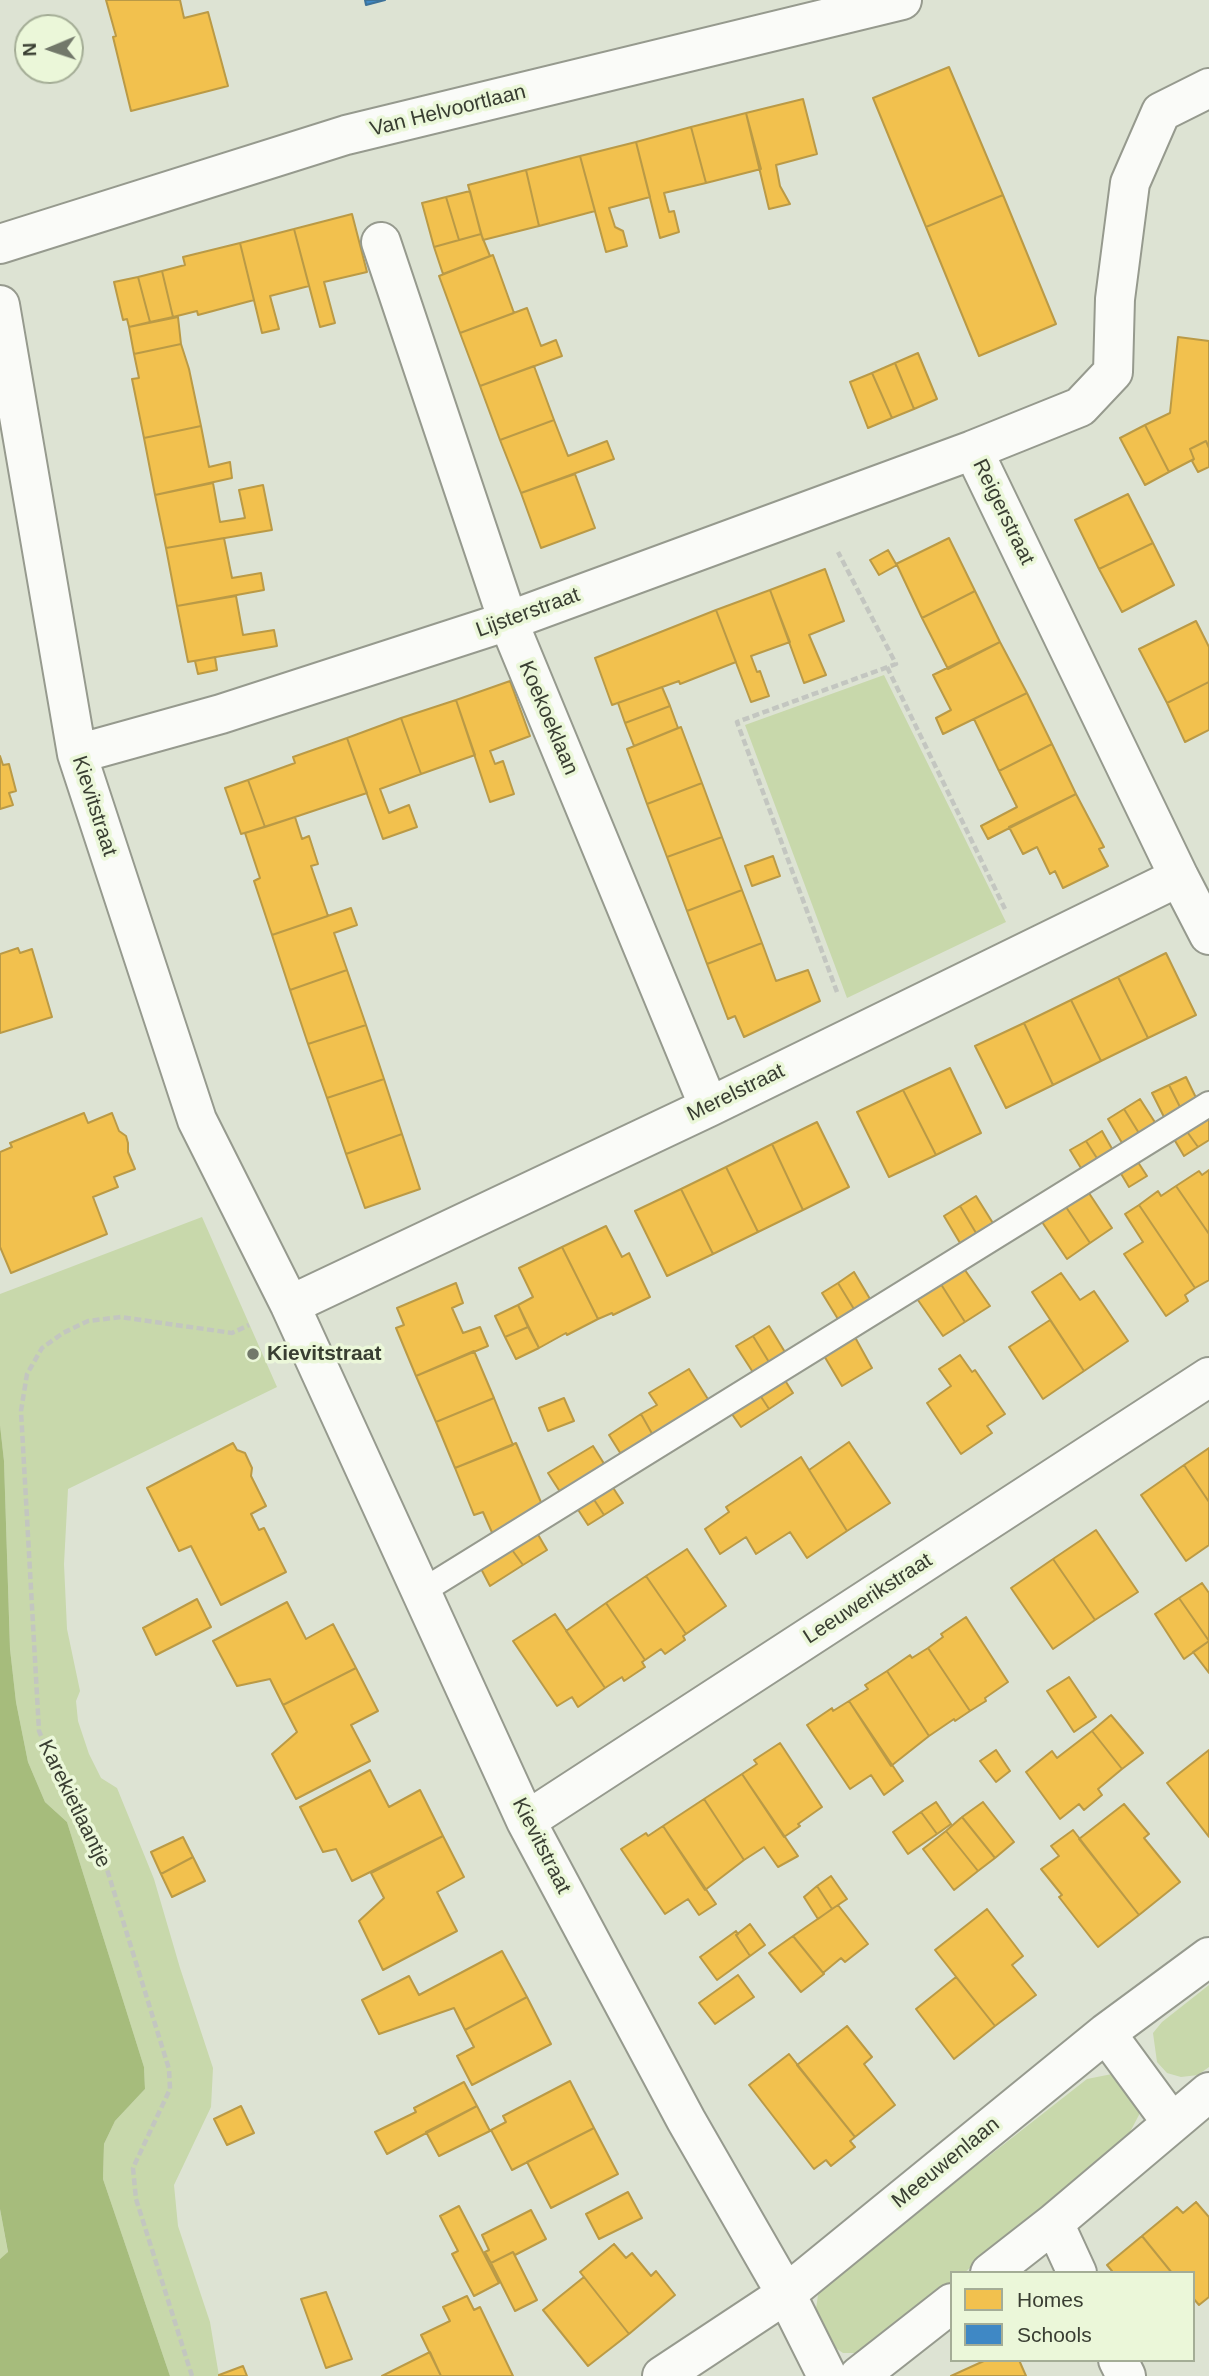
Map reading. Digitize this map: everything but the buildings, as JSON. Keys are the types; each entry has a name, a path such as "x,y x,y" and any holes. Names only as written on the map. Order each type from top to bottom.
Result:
{"street":[{"name":"Van Helvoortlaan","path":"0,244 346,135 902,0"},
{"name":"Reigerstraat","path":"1209,88 1161,112 1130,183 1115,299 1113,372 1080,407 973,450 1209,935"},
{"name":"Koekoeklaan","path":"381,242 508,621 709,1107"},
{"name":"Kievitstraat","path":"0,305 77,754 197,1120 290,1305 526,1821 686,2120 786,2294"},
{"name":"Lijsterstraat","path":"77,754 221,714 508,621 973,450"},
{"name":"Merelstraat","path":"290,1305 709,1107 1179,877"},
{"name":"Leeuwerikstraat","path":"526,1821 1209,1377"},
{"name":"Meeuwenlaan","path":"662,2376 786,2294 1106,2033 1209,1956"},
{"path":"1106,2033 1172,2123"},
{"path":"993,2271 1054,2223 1209,2092"},
{"path":"1054,2223 1076,2271"},
{"path":"786,2294 827,2376"},
{"path":"859,2376 950,2305"}],"lane":[{"path":"421,1592 1209,1104"}],"path":[{"path":"815,508 896,664 737,722 853,1036"},
{"path":"887,667 1026,952"},
{"name":"Karekietlaantje","path":"192,2376 136,2199 132,2168 170,2089 169,2069 102,1850 55,1769 39,1731 21,1411 27,1374 42,1348 62,1333 88,1321 121,1317 232,1333 290,1305"}],"shaded area":[{"path":"884,675 1006,922 847,998 745,725"},
{"path":"202,1217 277,1387 68,1489 64,1564 67,1629 80,1691 76,1701 78,1721 89,1754 101,1778 117,1788 154,1879 213,2068 211,2107 174,2185 178,2226 210,2322 219,2376 170,2376 103,2179 104,2144 115,2121 145,2089 144,2067 67,1822 45,1802 28,1762 16,1702 10,1649 4,1461 0,1425 0,1294"},
{"path":"0,1425 4,1461 10,1649 16,1702 28,1762 45,1802 67,1822 144,2067 145,2089 115,2121 104,2144 103,2179 170,2376 0,2376 0,2259 8,2252 0,2209"},
{"path":"1209,1985 1209,2067 1198,2075 1181,2077 1167,2073 1157,2062 1153,2033 1162,2022"},
{"path":"1112,2074 1127,2081 1137,2099 1140,2113 1130,2132 966,2271 950,2271 950,2285 877,2342 857,2353 843,2353 831,2345 818,2322 816,2309 818,2295 827,2283 1087,2079"},
{"path":"0,2209 8,2253 0,2259"}],"place":[{"name":"Kievitstraat","path":"253,1354"}]}
